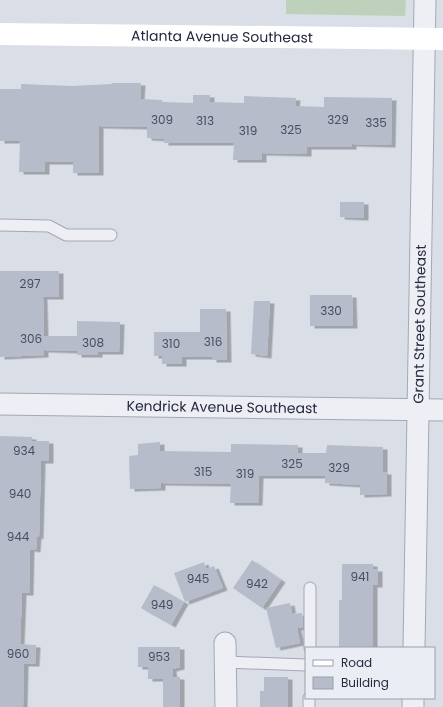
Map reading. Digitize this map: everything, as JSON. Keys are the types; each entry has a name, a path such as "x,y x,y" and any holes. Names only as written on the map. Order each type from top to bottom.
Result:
{"street":[{"name":"Grant Street Southeast","path":"414,647 418,409 434,39 425,0"},
{"name":"Atlanta Avenue Southeast","path":"0,34 434,39"},
{"name":"Kendrick Avenue Southeast","path":"0,404 443,410"},
{"path":"225,652 226,707"}],"lane":[{"path":"0,225 49,226 66,235 111,235"},
{"path":"310,588 310,647"},
{"path":"225,652 305,665"}],"green space":[{"path":"286,0 406,0 405,16 286,14"}],"building":[{"path":"112,83 141,83 140,99 162,100 162,102 193,103 193,95 210,95 210,102 244,103 244,96 296,98 295,106 324,107 324,97 392,98 391,145 352,144 352,147 307,147 307,154 262,153 262,160 233,160 234,143 164,143 164,139 147,138 147,127 99,126 99,173 73,173 73,162 45,162 45,172 19,172 20,141 0,141 0,89 21,89 21,84 72,86"},
{"path":"340,202 364,202 364,218 340,217"},
{"path":"0,271 59,271 59,297 43,297 44,336 77,336 77,321 120,322 119,352 98,352 98,355 77,355 77,351 44,350 44,355 0,357"},
{"path":"310,295 352,295 353,326 310,326"},
{"path":"254,301 270,301 267,356 251,354"},
{"path":"200,309 226,309 227,360 212,360 212,357 182,357 182,364 162,364 162,356 154,356 154,332 200,332"},
{"path":"0,436 32,437 32,441 49,441 49,461 41,461 39,537 37,536 36,550 30,549 29,593 22,593 20,644 36,645 35,664 24,664 23,707 0,707"},
{"path":"160,442 160,451 231,452 231,444 298,445 298,453 326,453 327,445 383,447 383,472 387,472 387,494 360,495 360,485 325,483 325,476 259,476 258,503 230,503 231,484 161,483 161,488 130,489 129,456 138,455 138,444"},
{"path":"252,560 281,580 262,608 233,588"},
{"path":"204,562 206,569 214,566 223,588 185,602 174,573"},
{"path":"342,564 373,564 373,569 378,569 378,585 373,585 373,647 339,647 339,600 342,600"},
{"path":"154,585 184,602 171,625 141,608"},
{"path":"290,603 292,614 302,613 303,627 297,628 300,643 276,648 266,608"},
{"path":"138,647 180,647 180,667 172,669 173,677 180,677 180,707 163,707 163,679 148,679 148,667 138,667"},
{"path":"264,677 288,677 288,707 260,707 260,691 264,691"}]}
